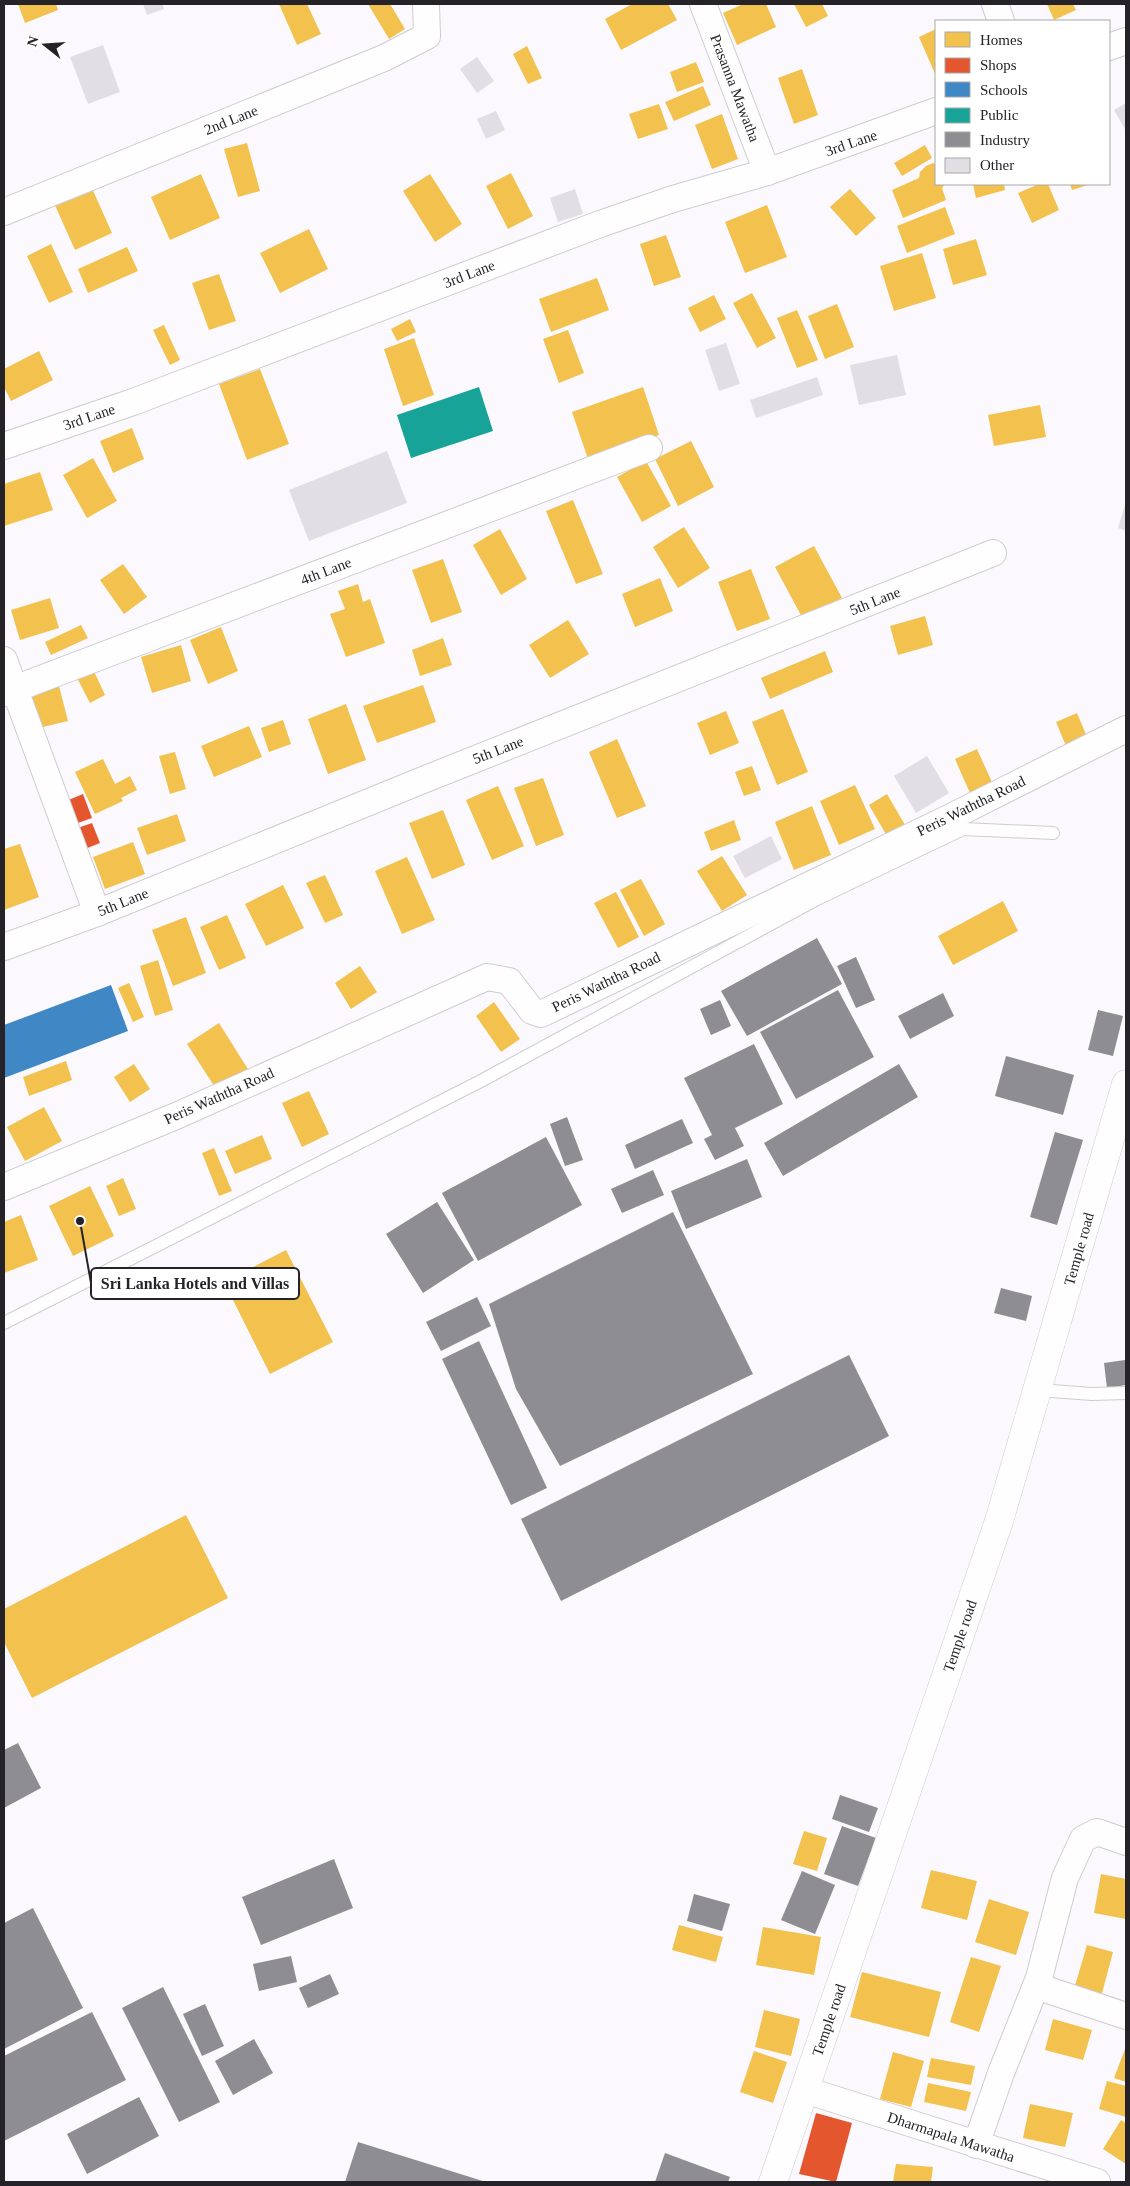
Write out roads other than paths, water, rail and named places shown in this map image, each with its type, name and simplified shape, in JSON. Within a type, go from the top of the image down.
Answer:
[{"type":"street","name":"2nd Lane","points":[[4,212],[384,58],[427,36],[426,4]]},
{"type":"street","name":"Prasanna Mawatha","points":[[703,4],[767,172]]},
{"type":"street","points":[[995,4],[1001,20]]},
{"type":"street","points":[[1110,46],[1126,41]]},
{"type":"street","name":"3rd Lane","points":[[4,446],[133,402],[600,224],[710,188],[767,172],[935,111]]},
{"type":"street","name":"4th Lane","points":[[9,691],[649,448]]},
{"type":"street","name":"5th Lane","points":[[4,947],[97,913],[432,776],[993,553]]},
{"type":"street","points":[[4,660],[9,691],[97,913]]},
{"type":"street","name":"Peris Waththa Road","points":[[4,1188],[176,1116],[487,977],[509,981],[532,1010],[541,1014],[950,817],[1126,729]]},
{"type":"street","name":"Temple road","points":[[773,2182],[996,1531],[1126,1084]]},
{"type":"street","points":[[976,2145],[1001,2073],[1036,1986],[1065,1878],[1083,1839],[1098,1832],[1126,1842]]},
{"type":"street","points":[[1036,1986],[1126,2016]]},
{"type":"street","name":"Dharmapala Mawatha","points":[[805,2090],[1097,2182]]},
{"type":"lane","points":[[4,1323],[479,1082],[817,900],[963,829],[1053,833]]},
{"type":"lane","points":[[1038,1390],[1126,1393]]},
{"type":"place","name":"Sri Lanka Hotels and Villas","points":[[80,1221]]}]
